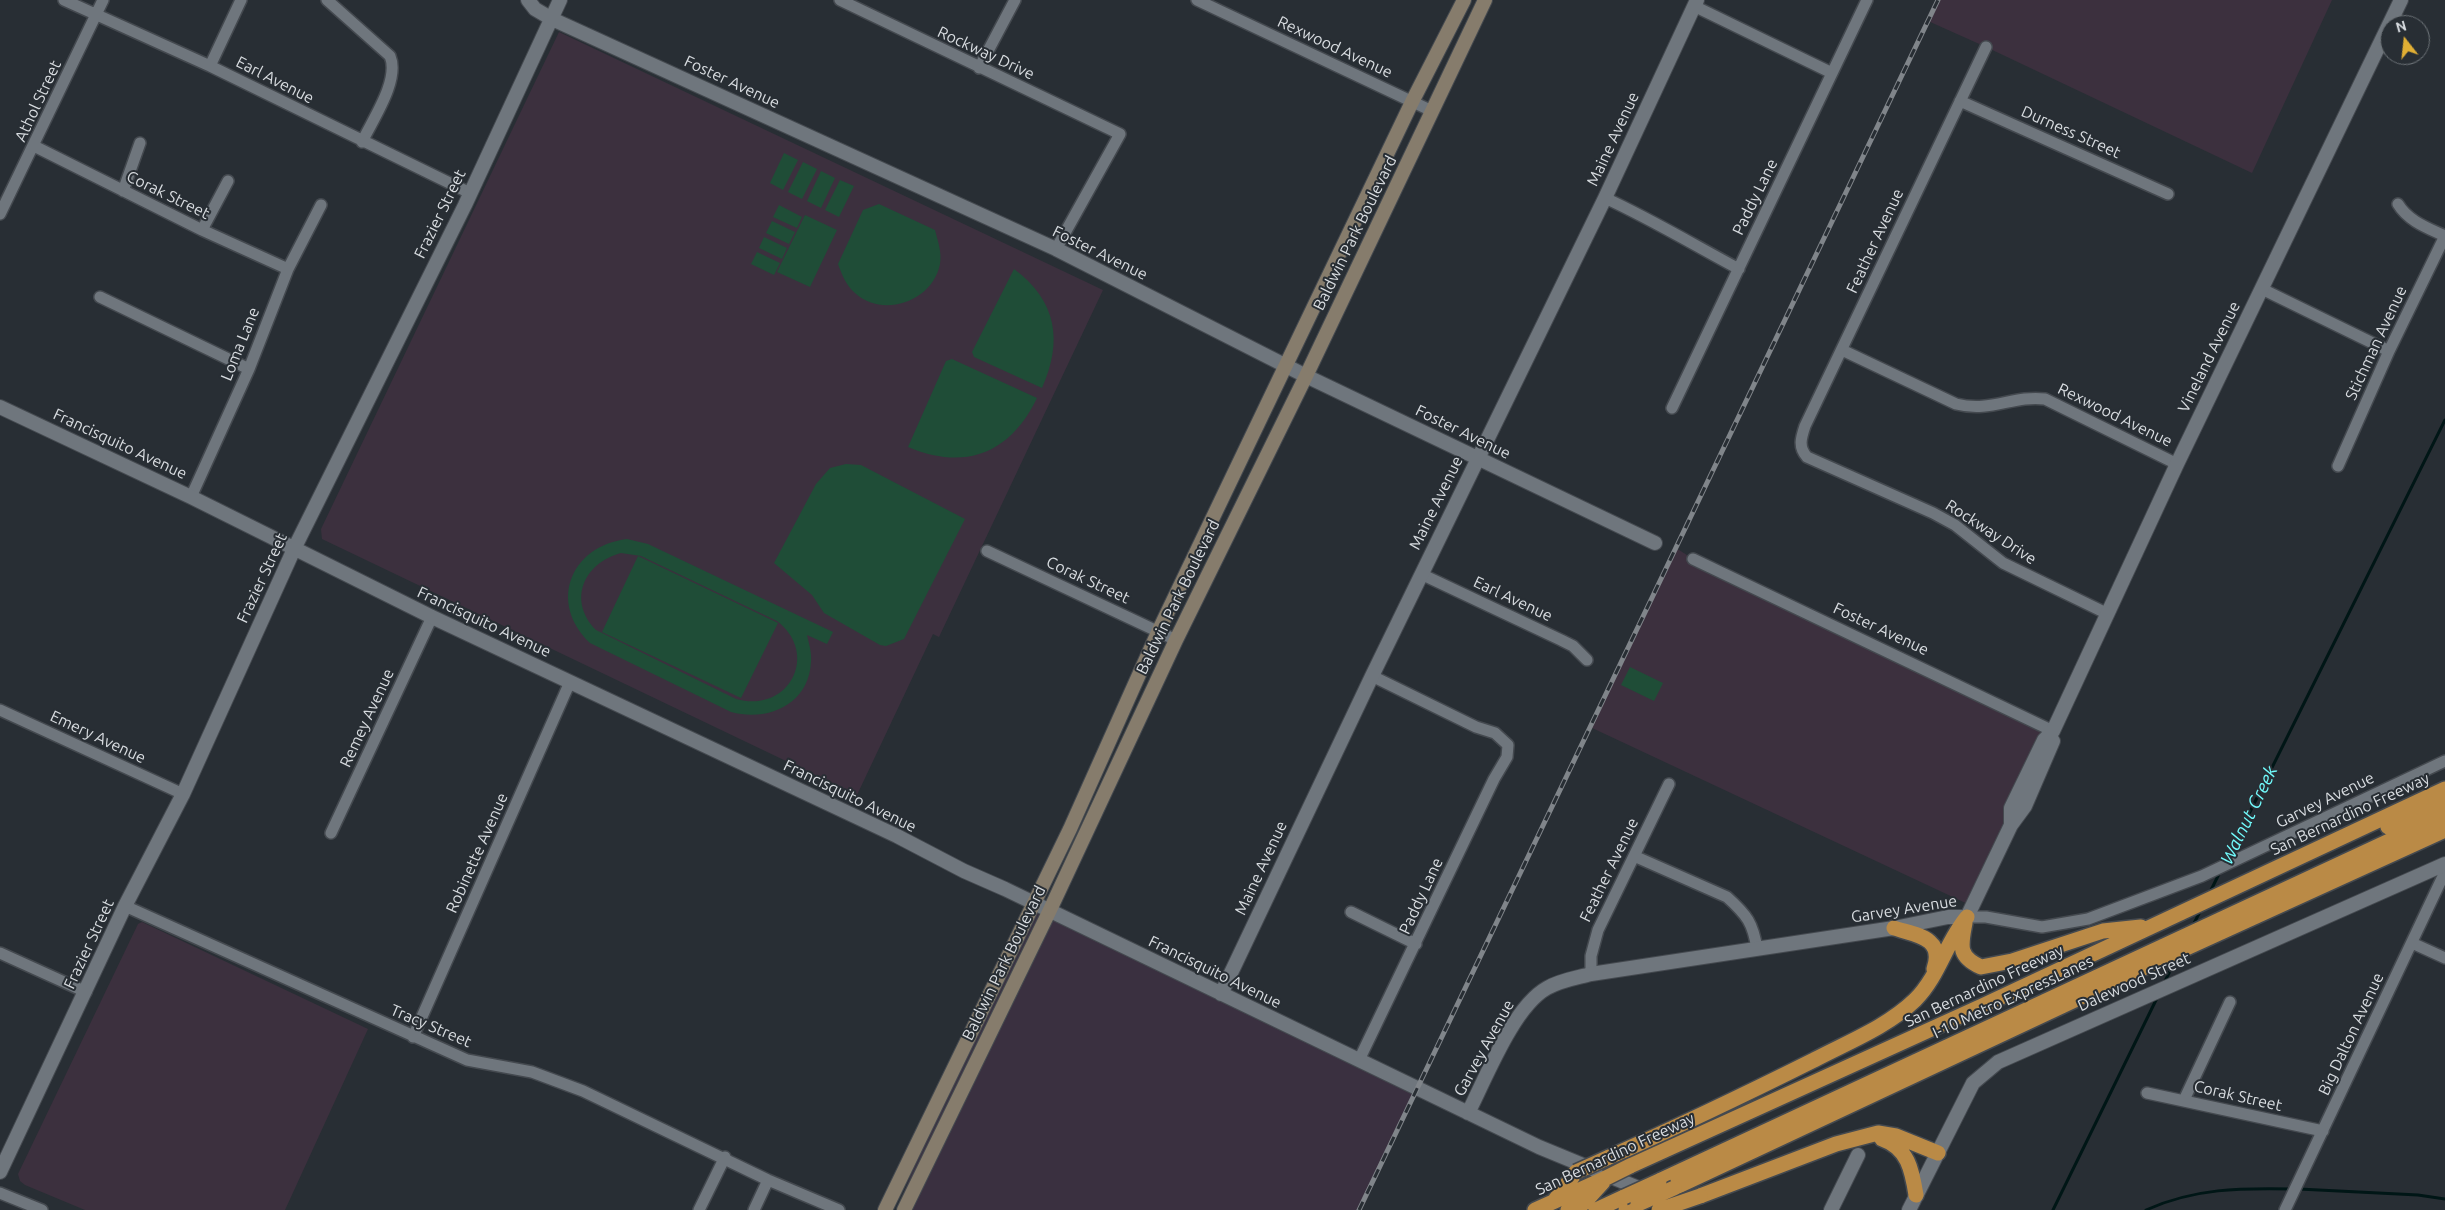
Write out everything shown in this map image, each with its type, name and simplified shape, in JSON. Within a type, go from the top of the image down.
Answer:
[{"type":"highway","name":"San Bernardino Freeway","points":[[1535,1210],[1601,1182],[1630,1166],[2099,952],[2445,789]]},
{"type":"highway","name":"I-10 Metro ExpressLanes","points":[[2099,952],[2124,950],[2445,801]]},
{"type":"highway","name":"I-10 Metro ExpressLanes","points":[[1596,1210],[1629,1204],[1659,1181],[2445,815]]},
{"type":"highway","points":[[1629,1204],[1674,1188],[2160,960],[2206,941],[2445,830]]},
{"type":"highway","points":[[1967,916],[1961,947],[1967,959],[1981,966],[2003,963],[2103,930],[2153,925]]},
{"type":"highway","points":[[1554,1201],[1576,1172],[1723,1106],[1863,1035],[1900,1012],[1922,992],[1956,930],[1967,916]]},
{"type":"highway","points":[[1894,928],[1922,936],[1931,942],[1936,960],[1930,980]]},
{"type":"highway","points":[[1659,1210],[1820,1150],[1868,1135],[1878,1133],[1896,1136],[1938,1153]]},
{"type":"highway","points":[[1868,1135],[1889,1141],[1906,1156],[1911,1166],[1916,1195]]},
{"type":"highway","points":[[1568,1210],[1584,1202],[1601,1182]]},
{"type":"main road","name":"Baldwin Park Boulevard","points":[[885,1210],[1035,904],[1159,630],[1412,102],[1464,0]]},
{"type":"main road","name":"Baldwin Park Boulevard","points":[[904,1210],[1049,912],[1176,640],[1306,376],[1485,0]]},
{"type":"main road","points":[[965,1084],[976,1036],[975,1025]]},
{"type":"street","name":"Earl Avenue","points":[[64,0],[210,66],[362,142],[470,193]]},
{"type":"street","name":"Athol Street","points":[[0,214],[103,0]]},
{"type":"street","points":[[210,66],[241,0]]},
{"type":"street","points":[[328,0],[390,56],[394,64],[393,75],[388,89],[362,142]]},
{"type":"street","name":"Foster Avenue","points":[[528,0],[535,9],[552,19],[1056,249],[1306,376],[1655,543]]},
{"type":"street","name":"Frazier Street","points":[[0,1172],[125,906],[182,794],[294,549],[470,193],[560,0]]},
{"type":"street","name":"Rockway Drive","points":[[840,0],[1120,134],[1056,249]]},
{"type":"street","points":[[980,68],[1015,0]]},
{"type":"street","name":"Rexwood Avenue","points":[[1197,0],[1432,111]]},
{"type":"street","name":"Paddy Lane","points":[[1672,408],[1867,0]]},
{"type":"street","name":"Vineland Avenue","points":[[1967,916],[2011,825],[2028,799],[2055,737],[2053,731],[2177,464],[2401,0]]},
{"type":"street","points":[[1695,3],[1832,74]]},
{"type":"street","name":"Maine Avenue","points":[[1221,994],[1421,574],[1605,198],[1695,3]]},
{"type":"street","name":"Feather Avenue","points":[[1802,452],[1800,444],[1803,432],[1986,46]]},
{"type":"street","name":"Durness Street","points":[[1960,101],[2168,194]]},
{"type":"street","points":[[123,191],[140,143]]},
{"type":"street","name":"Corak Street","points":[[34,146],[202,230],[288,269]]},
{"type":"street","points":[[202,230],[228,181]]},
{"type":"street","points":[[0,186],[11,191]]},
{"type":"street","points":[[1605,198],[1662,225],[1680,238],[1738,269]]},
{"type":"street","points":[[2398,204],[2403,213],[2445,236]]},
{"type":"street","name":"Loma Lane","points":[[191,496],[249,369],[288,269],[321,205]]},
{"type":"street","name":"Stichman Avenue","points":[[2338,466],[2389,351],[2445,236]]},
{"type":"street","points":[[2262,289],[2389,351]]},
{"type":"street","points":[[100,297],[249,369]]},
{"type":"street","name":"Rexwood Avenue","points":[[1842,350],[1956,404],[1969,407],[2000,406],[2034,398],[2058,404],[2177,464]]},
{"type":"street","name":"Francisquito Avenue","points":[[0,407],[191,496],[432,617],[1035,904],[1538,1147],[1637,1186],[1688,1210]]},
{"type":"street","name":"Rockway Drive","points":[[1802,452],[1807,457],[1933,513],[1955,525],[2003,563],[2108,614]]},
{"type":"street","name":"Corak Street","points":[[987,551],[1159,630],[1176,640]]},
{"type":"street","name":"Foster Avenue","points":[[1693,559],[2053,731]]},
{"type":"street","name":"Earl Avenue","points":[[1421,574],[1573,646],[1587,660]]},
{"type":"street","name":"Remey Avenue","points":[[331,833],[432,617]]},
{"type":"street","name":"Paddy Lane","points":[[1359,1060],[1494,779],[1507,757],[1508,744],[1495,732],[1476,727],[1372,676]]},
{"type":"street","name":"Robinette Avenue","points":[[413,1037],[570,682]]},
{"type":"street","name":"Emery Avenue","points":[[0,710],[182,794]]},
{"type":"street","name":"Garvey Avenue","points":[[1468,1113],[1510,1032],[1527,1005],[1546,988],[1558,983],[1591,974],[1894,928],[1948,917],[1967,916],[2000,919],[2027,926],[2042,927],[2088,919],[2202,876],[2445,761]]},
{"type":"street","name":"Feather Avenue","points":[[1591,974],[1591,956],[1598,930],[1669,784]]},
{"type":"street","points":[[1634,856],[1727,897],[1740,908],[1753,925],[1757,949]]},
{"type":"street","name":"Dalewood Street","points":[[1909,1210],[1973,1083],[1998,1062],[2141,997],[2445,864]]},
{"type":"street","name":"Big Dalton Avenue","points":[[2285,1210],[2445,872]]},
{"type":"street","name":"Tracy Street","points":[[125,906],[467,1060],[532,1072],[583,1091],[768,1180],[839,1210]]},
{"type":"street","points":[[1351,912],[1416,944]]},
{"type":"street","points":[[2412,943],[2445,958]]},
{"type":"street","points":[[0,953],[86,992]]},
{"type":"street","points":[[2184,1100],[2230,1002]]},
{"type":"street","name":"Corak Street","points":[[2147,1093],[2323,1132]]},
{"type":"street","points":[[1831,1210],[1858,1155]]},
{"type":"street","points":[[699,1210],[725,1158]]},
{"type":"street","points":[[754,1210],[768,1180]]},
{"type":"street","points":[[0,1193],[42,1210]]},
{"type":"shaded area","points":[[1938,0],[2332,0],[2252,173],[1928,21]]},
{"type":"shaded area","points":[[559,32],[1103,290],[939,637],[933,634],[857,795],[322,539],[321,529]]},
{"type":"shaded area","points":[[1676,548],[1693,559],[2053,731],[1972,906],[1590,727]]},
{"type":"shaded area","points":[[1035,904],[1417,1089],[1359,1210],[897,1210],[947,1083]]},
{"type":"shaded area","points":[[142,922],[368,1029],[285,1210],[85,1210],[25,1185],[20,1181],[18,1174],[138,924]]},
{"type":"green space","points":[[784,153],[798,160],[783,190],[770,183]]},
{"type":"green space","points":[[803,162],[817,169],[802,199],[788,192]]},
{"type":"green space","points":[[821,171],[835,178],[821,208],[807,201]]},
{"type":"green space","points":[[840,180],[854,186],[839,217],[825,210]]},
{"type":"green space","points":[[879,204],[935,230],[940,251],[940,264],[928,288],[905,302],[892,305],[879,305],[866,301],[855,293],[847,283],[838,264],[863,210]]},
{"type":"green space","points":[[779,205],[802,217],[797,228],[773,217]]},
{"type":"green space","points":[[805,215],[837,230],[810,287],[777,272]]},
{"type":"green space","points":[[772,221],[795,232],[789,244],[766,233]]},
{"type":"green space","points":[[764,237],[787,248],[782,259],[759,248]]},
{"type":"green space","points":[[757,252],[780,263],[774,275],[751,264]]},
{"type":"green space","points":[[1014,269],[1039,294],[1047,308],[1052,323],[1054,338],[1053,354],[1042,388],[974,357],[972,352]]},
{"type":"green space","points":[[952,359],[1037,398],[1026,417],[1013,433],[999,444],[984,452],[967,457],[929,454],[908,447],[946,361]]},
{"type":"green space","points":[[846,464],[861,465],[965,519],[904,639],[886,646],[880,645],[824,613],[812,595],[774,563],[816,484],[830,468]]},
{"type":"green space","points":[[627,539],[648,544],[833,632],[827,644],[807,635],[811,662],[803,689],[784,707],[772,712],[745,714],[731,712],[590,643],[577,627],[570,611],[568,594],[571,579],[579,564],[591,553],[607,544]],"holes":[[[621,553],[641,556],[777,621],[790,634],[796,649],[797,664],[792,678],[784,690],[771,698],[755,701],[736,699],[596,630],[582,607],[581,595],[589,574],[597,565]]]},
{"type":"green space","points":[[638,556],[778,623],[741,698],[602,632]]},
{"type":"green space","points":[[1630,667],[1663,683],[1654,701],[1621,685]]},
{"type":"waterway","name":"Walnut Creek","points":[[2226,860],[2445,420]]},
{"type":"waterway","name":"Walnut Creek","points":[[2209,894],[2220,872]]},
{"type":"waterway","name":"Walnut Creek","points":[[2192,927],[2202,908]]},
{"type":"waterway","name":"Walnut Creek","points":[[2164,983],[2177,957]]},
{"type":"waterway","name":"Walnut Creek","points":[[2053,1210],[2158,996]]},
{"type":"waterway","name":"Walnut Creek","points":[[2146,1210],[2182,1197],[2200,1193],[2236,1189],[2292,1189]]},
{"type":"waterway","name":"Walnut Creek","points":[[2299,1189],[2418,1195],[2445,1199]]},
{"type":"railway","points":[[1359,1210],[1938,0]]}]
